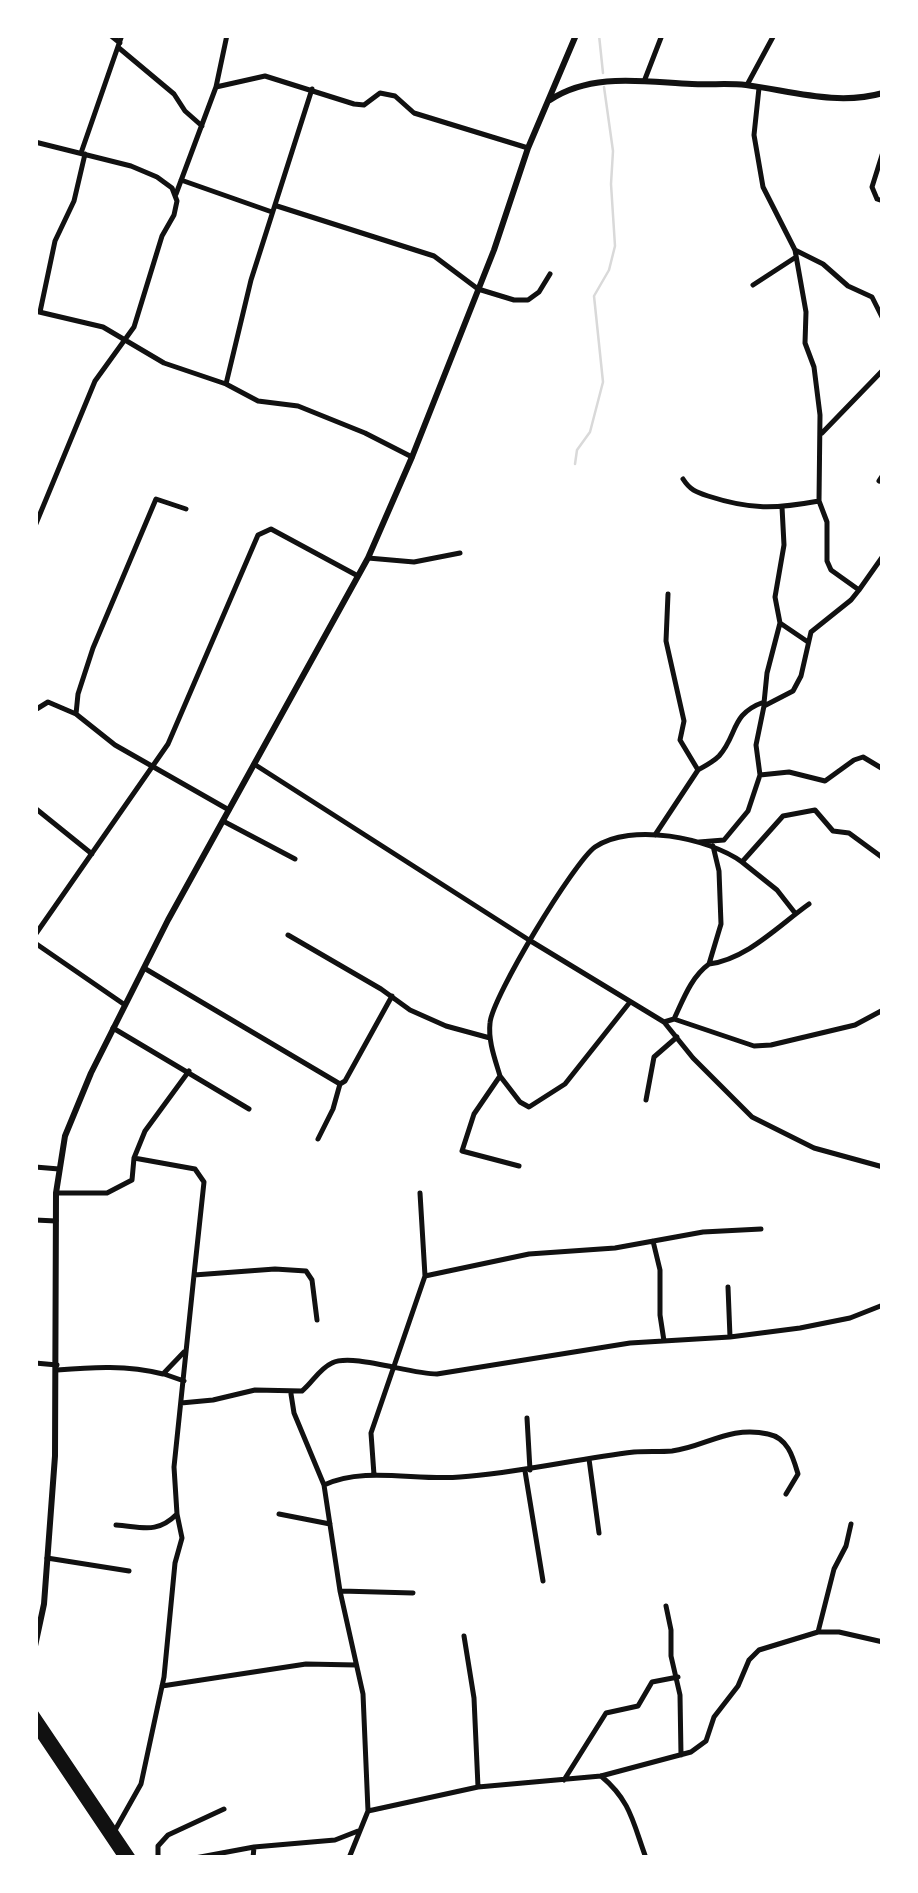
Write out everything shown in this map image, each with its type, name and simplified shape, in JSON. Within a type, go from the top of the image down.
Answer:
[{"type":"highway","points":[[35,1714],[132,1858]]},
{"type":"highway","points":[[35,1727],[123,1858]]},
{"type":"street","points":[[110,35],[174,94],[202,126]]},
{"type":"street","points":[[122,35],[83,154],[74,201],[55,242],[38,312],[103,327],[164,363],[226,384],[258,401],[298,406],[412,457]]},
{"type":"street","points":[[35,526],[81,410],[106,362],[134,327],[162,236],[174,215],[181,180],[216,87],[227,35]]},
{"type":"street","points":[[35,1646],[44,1604],[57,1367],[56,1192],[74,1108],[144,968],[368,558],[412,457],[528,148],[576,35]]},
{"type":"street","points":[[645,80],[662,35]]},
{"type":"street","points":[[747,85],[774,35]]},
{"type":"street","points":[[216,87],[265,76],[364,105],[380,93],[392,95],[414,113],[528,148]]},
{"type":"street","points":[[550,100],[582,85],[645,80],[747,85],[807,97],[868,97],[883,92]]},
{"type":"street","points":[[758,87],[754,134],[763,187],[796,254],[806,312],[805,344],[814,366],[820,436],[818,502],[827,522],[828,566],[859,590]]},
{"type":"street","points":[[226,384],[252,280],[312,90]]},
{"type":"street","points":[[35,142],[131,166],[157,176],[176,196]]},
{"type":"street","points":[[883,152],[872,187],[883,201]]},
{"type":"street","points":[[181,180],[434,256],[478,289],[514,300],[528,300],[539,292],[550,274]]},
{"type":"street","points":[[753,285],[796,254]]},
{"type":"street","points":[[796,254],[823,264],[848,286],[872,297],[883,320]]},
{"type":"street","points":[[820,436],[883,370]]},
{"type":"street","points":[[683,478],[691,490],[763,509],[818,502]]},
{"type":"street","points":[[76,714],[78,694],[93,648],[156,498],[186,509]]},
{"type":"street","points":[[700,842],[724,840],[732,832],[748,811],[760,775],[756,730],[780,622],[774,597],[784,545],[782,507]]},
{"type":"street","points":[[35,935],[180,722],[258,534],[271,529],[358,576]]},
{"type":"street","points":[[368,558],[414,562],[460,553]]},
{"type":"street","points":[[655,835],[698,770],[716,760],[740,716],[752,706],[793,691],[802,676],[808,642],[820,622],[842,608],[883,556]]},
{"type":"street","points":[[668,594],[666,641],[684,720],[680,740],[698,770]]},
{"type":"street","points":[[780,622],[808,642]]},
{"type":"street","points":[[35,710],[48,702],[76,714],[115,745],[230,810]]},
{"type":"street","points":[[760,775],[789,772],[825,781],[863,757],[883,769]]},
{"type":"street","points":[[254,764],[664,1022],[752,1117],[814,1148],[883,1167]]},
{"type":"street","points":[[35,808],[92,854]]},
{"type":"street","points":[[742,862],[783,816],[808,810],[815,810],[833,831],[849,833],[883,858]]},
{"type":"street","points":[[224,822],[294,859]]},
{"type":"street","points":[[630,1002],[566,1084],[529,1108],[500,1076],[490,1038],[493,1008],[529,940],[596,846],[630,835],[655,835],[713,846],[742,862],[777,890],[796,914]]},
{"type":"street","points":[[708,964],[720,924],[719,871],[713,846]]},
{"type":"street","points":[[674,1020],[704,966],[726,961],[808,904]]},
{"type":"street","points":[[288,936],[392,996],[404,1007],[446,1026],[490,1038]]},
{"type":"street","points":[[35,943],[125,1005]]},
{"type":"street","points":[[144,968],[340,1084]]},
{"type":"street","points":[[318,1139],[333,1110],[340,1084],[392,996]]},
{"type":"street","points":[[664,1022],[674,1020],[754,1046],[855,1025],[883,1010]]},
{"type":"street","points":[[114,1028],[249,1109]]},
{"type":"street","points":[[646,1100],[654,1057],[677,1037]]},
{"type":"street","points":[[56,1192],[107,1192],[132,1180],[134,1158],[152,1117],[189,1071]]},
{"type":"street","points":[[500,1076],[474,1114],[462,1152],[519,1166]]},
{"type":"street","points":[[114,1832],[140,1784],[162,1686],[176,1556],[182,1538],[176,1514],[174,1467],[204,1182],[195,1170],[134,1158]]},
{"type":"street","points":[[35,1167],[58,1169]]},
{"type":"street","points":[[374,1474],[371,1433],[426,1276],[420,1194]]},
{"type":"street","points":[[35,1220],[56,1221]]},
{"type":"street","points":[[426,1276],[529,1254],[615,1248],[653,1240],[761,1229]]},
{"type":"street","points":[[653,1240],[660,1270],[664,1341]]},
{"type":"street","points":[[194,1275],[275,1269],[306,1272],[312,1280],[317,1320]]},
{"type":"street","points":[[728,1288],[730,1337]]},
{"type":"street","points":[[182,1403],[255,1390],[302,1391],[333,1362],[355,1360],[414,1374],[437,1374],[545,1354],[730,1337],[850,1318],[883,1305]]},
{"type":"street","points":[[163,1374],[186,1350]]},
{"type":"street","points":[[35,1363],[140,1368],[184,1381]]},
{"type":"street","points":[[292,1393],[294,1413],[324,1486],[366,1723],[368,1810],[350,1858]]},
{"type":"street","points":[[527,1418],[528,1471],[543,1581]]},
{"type":"street","points":[[324,1486],[374,1474],[419,1480],[528,1471],[639,1451],[674,1451],[737,1433],[767,1434],[786,1444],[796,1468],[796,1480],[786,1494]]},
{"type":"street","points":[[590,1459],[599,1533]]},
{"type":"street","points":[[116,1525],[164,1526],[176,1514]]},
{"type":"street","points":[[279,1514],[330,1524]]},
{"type":"street","points":[[818,1632],[851,1524]]},
{"type":"street","points":[[47,1558],[129,1571]]},
{"type":"street","points":[[340,1591],[413,1593]]},
{"type":"street","points":[[666,1606],[682,1716],[680,1756]]},
{"type":"street","points":[[368,1810],[478,1787],[602,1776],[680,1756],[702,1746],[749,1660],[760,1650],[818,1632],[839,1632],[883,1642]]},
{"type":"street","points":[[464,1636],[474,1698],[478,1787]]},
{"type":"street","points":[[162,1686],[306,1664],[356,1664]]},
{"type":"street","points":[[564,1780],[606,1713],[638,1706],[652,1682],[678,1677]]},
{"type":"street","points":[[602,1776],[630,1808],[646,1858]]},
{"type":"street","points":[[158,1858],[158,1846],[168,1835],[224,1810]]},
{"type":"street","points":[[195,1858],[254,1847],[335,1840],[358,1831]]},
{"type":"street","points":[[253,1858],[254,1847]]},
{"type":"waterway","points":[[599,35],[603,73]]},
{"type":"waterway","points":[[575,464],[577,450],[590,432],[603,382],[594,296],[609,270],[615,246],[613,151],[604,87]]}]
